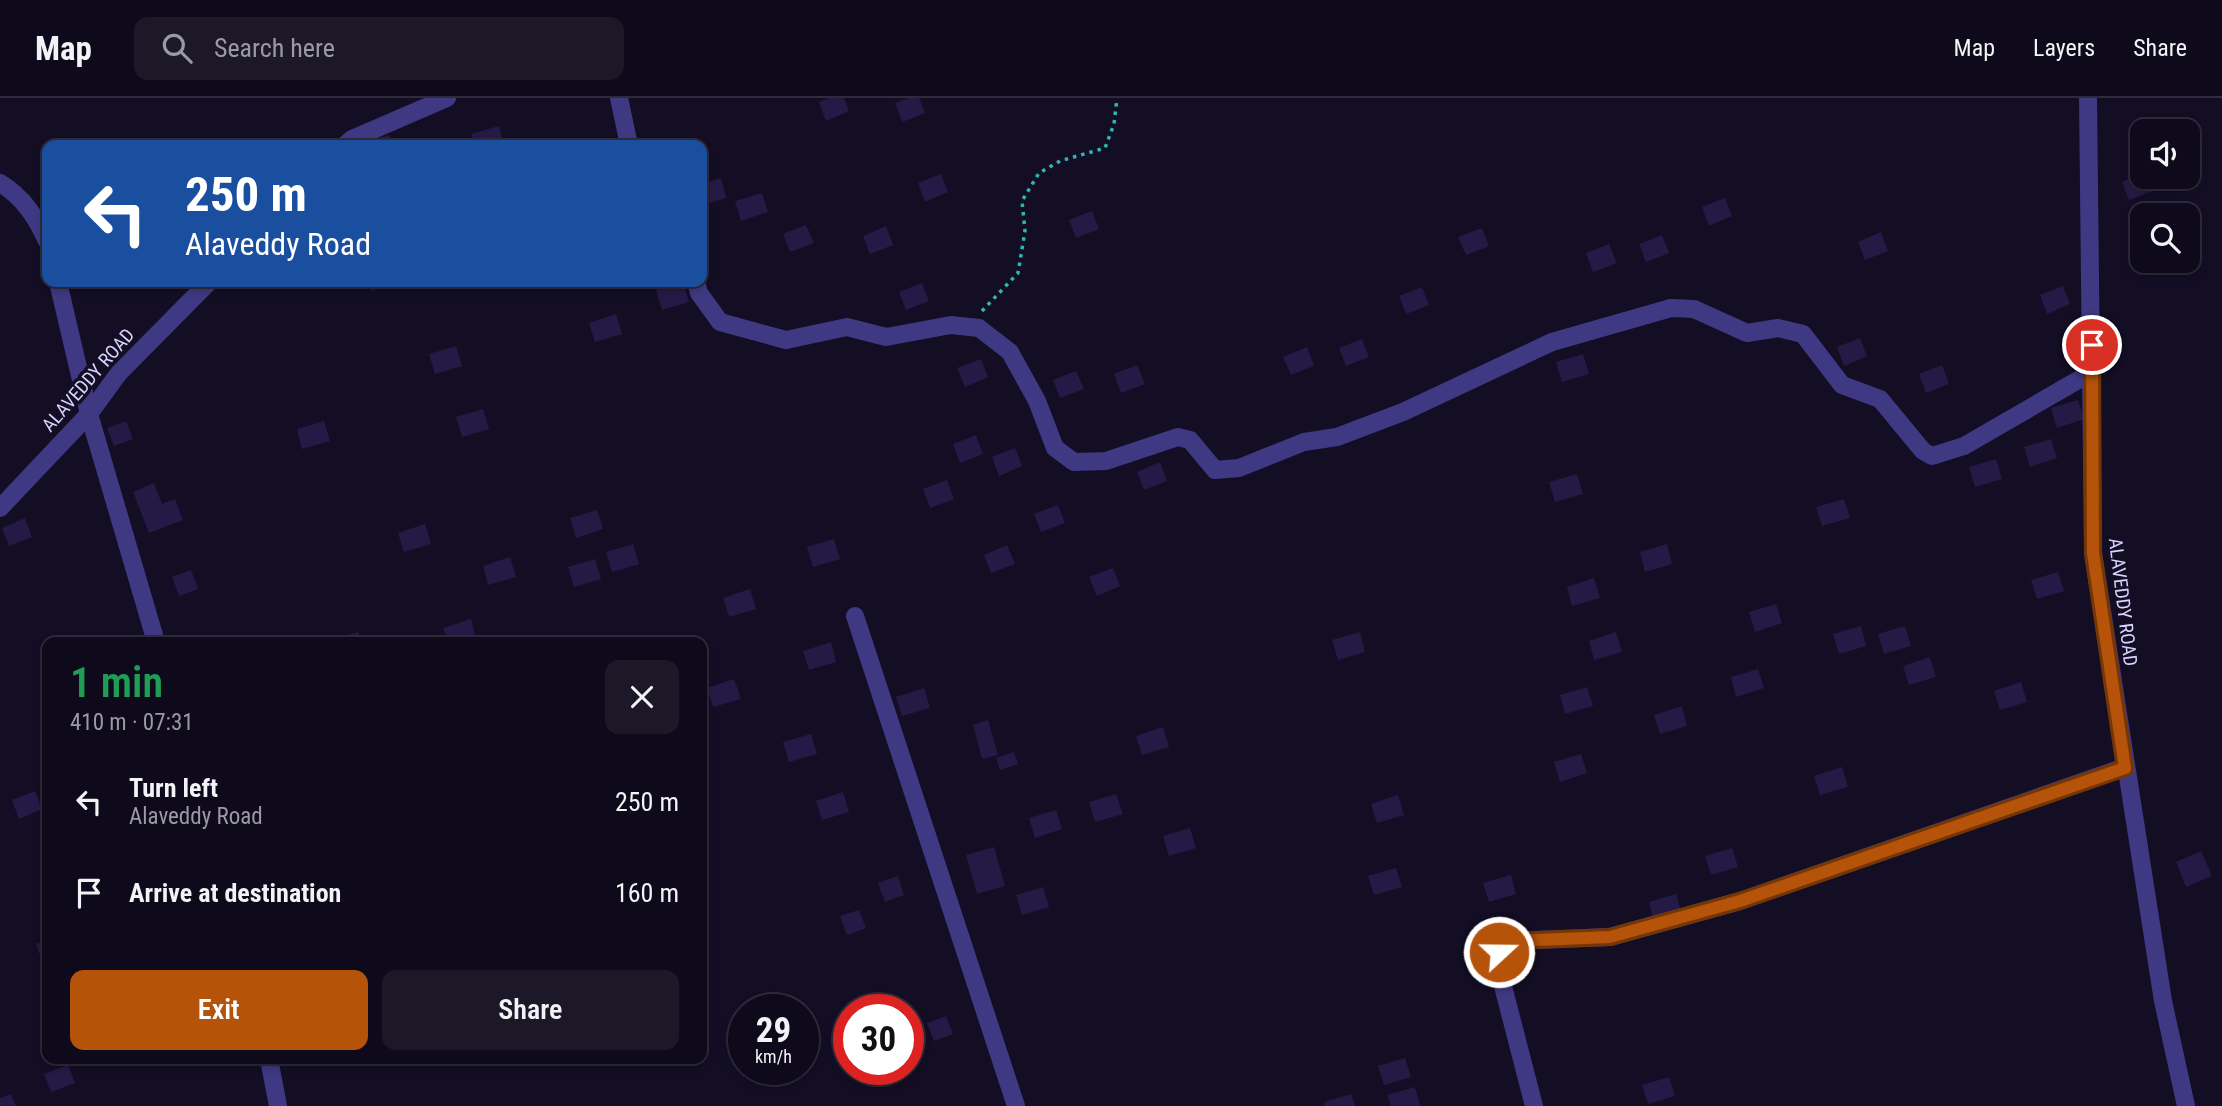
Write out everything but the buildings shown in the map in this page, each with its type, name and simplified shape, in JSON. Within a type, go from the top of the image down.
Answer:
[{"type":"street","points":[[351,140],[447,98]]},
{"type":"street","points":[[619,98],[628,140]]},
{"type":"street","name":"ALAVEDDY ROAD","points":[[2088,98],[2093,553],[2164,1001],[2186,1106]]},
{"type":"street","points":[[0,183],[12,191],[36,216],[42,230]]},
{"type":"street","points":[[59,287],[89,414],[155,637]]},
{"type":"street","name":"ALAVEDDY ROAD","points":[[0,508],[89,414],[119,373],[204,287]]},
{"type":"street","points":[[697,287],[720,323],[786,340],[847,327],[886,337],[951,325],[979,328],[1010,352],[1037,401],[1055,448],[1074,462],[1106,461],[1178,436],[1190,440],[1214,470],[1239,468],[1304,442],[1337,437],[1403,412],[1552,342],[1671,308],[1695,309],[1746,333],[1777,328],[1803,334],[1842,385],[1880,399],[1923,451],[1932,456],[1964,446],[2092,372]]},
{"type":"street","points":[[855,615],[1016,1106]]},
{"type":"street","points":[[1534,1106],[1497,967],[1499,952],[1514,941],[1610,937],[1740,901],[2125,768]]},
{"type":"street","points":[[270,1064],[278,1106]]},
{"type":"path","points":[[965,326],[999,295],[1018,273],[1025,231],[1022,201],[1040,173],[1060,161],[1105,148],[1114,124],[1117,98]]},
{"type":"route","points":[[1499,952],[1514,941],[1610,937],[1740,901],[2125,768],[2093,553],[2092,345]]}]
